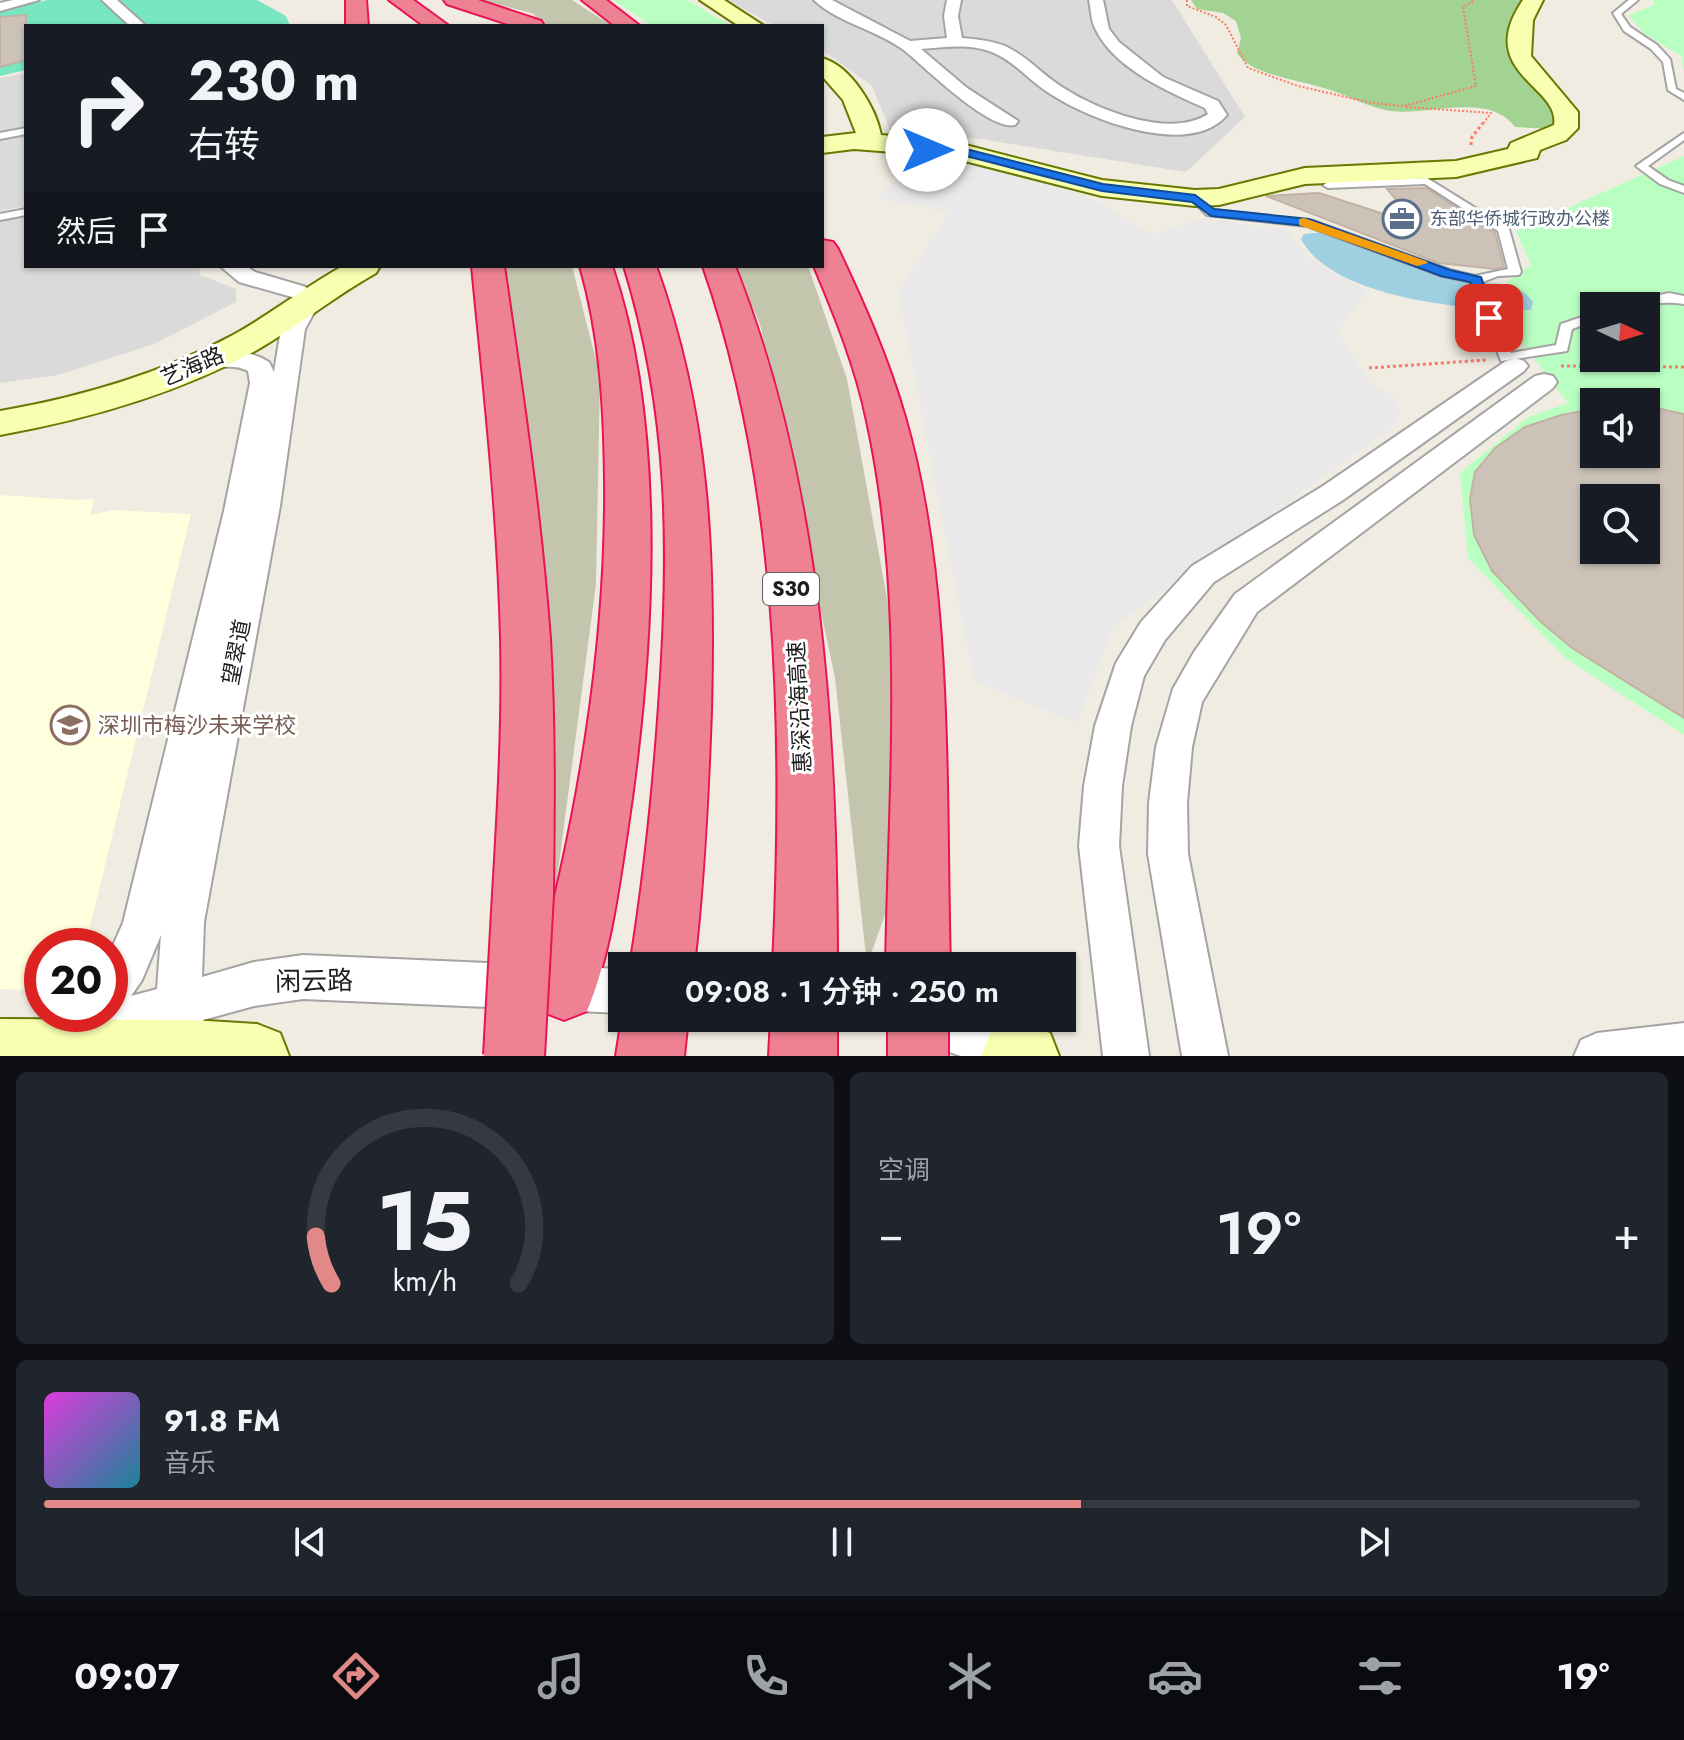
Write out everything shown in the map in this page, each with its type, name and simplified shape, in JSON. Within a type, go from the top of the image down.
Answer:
[{"type":"highway","points":[[356,0],[357,24]]},
{"type":"highway","points":[[371,0],[407,24]]},
{"type":"highway","points":[[399,0],[435,24]]},
{"type":"highway","points":[[454,0],[528,24]]},
{"type":"highway","points":[[592,0],[626,24]]},
{"type":"highway","points":[[824,253],[851,310],[870,363],[892,444],[907,522],[915,623],[918,952]]},
{"type":"highway","points":[[488,268],[525,638],[526,792],[514,1056]]},
{"type":"highway","points":[[564,988],[582,919],[597,828],[618,680],[626,589],[627,475],[621,386],[612,325],[597,268]]},
{"type":"highway","points":[[641,268],[654,302],[674,382],[686,480],[689,611],[683,761],[666,942]]},
{"type":"highway","name":"惠深沿海高速","points":[[720,268],[754,371],[775,468],[793,601],[803,749],[806,944]]},
{"type":"highway","points":[[650,1056],[653,1032]]},
{"type":"highway","points":[[803,1056],[804,1032]]},
{"type":"highway","points":[[917,1032],[918,1056]]},
{"type":"street","points":[[0,7],[32,0]]},
{"type":"street","points":[[109,0],[137,24]]},
{"type":"street","points":[[714,0],[751,24]]},
{"type":"street","points":[[821,0],[908,46],[961,92],[1009,121]]},
{"type":"street","points":[[954,0],[951,16],[956,44]]},
{"type":"street","points":[[908,46],[979,44],[1005,52],[1057,92],[1102,114],[1171,129],[1188,130],[1210,123],[1218,115],[1212,105],[1157,80],[1114,45],[1102,29],[1096,0]]},
{"type":"street","points":[[824,145],[869,143],[970,153],[1102,188],[1195,198],[1219,197],[1305,176],[1456,169],[1528,152],[1520,148],[1560,133],[1567,127],[1569,119],[1561,104],[1531,75],[1520,57],[1522,18],[1533,0]]},
{"type":"street","points":[[827,76],[860,109],[869,143]]},
{"type":"street","points":[[824,153],[854,149],[869,143]]},
{"type":"street","points":[[234,268],[247,277],[303,297]]},
{"type":"street","name":"艺海路","points":[[0,423],[110,397],[206,361],[248,341],[337,268]]},
{"type":"street","name":"艺海路","points":[[0,404],[73,393],[150,370],[220,340],[361,268]]},
{"type":"street","name":"望翠道","points":[[185,1028],[183,922],[265,506],[293,329],[303,297]]},
{"type":"street","name":"望翠道","points":[[128,963],[144,925],[239,511],[263,383],[260,367],[252,361],[233,357],[206,361]]},
{"type":"street","points":[[1126,1056],[1099,846],[1103,786],[1113,726],[1128,673],[1153,631],[1203,574],[1333,493],[1521,368]]},
{"type":"street","points":[[1205,1056],[1168,854],[1168,803],[1185,700],[1206,662],[1246,603],[1521,368]]},
{"type":"street","name":"闲云路","points":[[8,1052],[185,1028],[254,984],[303,977],[608,990]]},
{"type":"street","name":"闲云路","points":[[185,1028],[257,1056]]},
{"type":"street","points":[[8,1052],[61,1032]]},
{"type":"street","points":[[958,1032],[1030,1056]]},
{"type":"street","points":[[1597,1056],[1684,1046]]},
{"type":"street","points":[[1013,1056],[1030,1056]]},
{"type":"lane","points":[[1634,0],[1617,13],[1627,29],[1671,62],[1672,90],[1684,97]]},
{"type":"lane","points":[[0,136],[24,131]]},
{"type":"lane","points":[[1684,136],[1641,166],[1664,182],[1684,190]]},
{"type":"lane","points":[[921,146],[932,152],[985,166]]},
{"type":"lane","points":[[1195,198],[1211,213],[1309,223],[1446,273],[1476,280],[1497,273],[1515,272],[1503,229],[1427,181],[1328,185]]},
{"type":"lane","points":[[0,217],[24,212]]},
{"type":"lane","points":[[1476,280],[1489,318],[1521,368],[1562,348],[1566,327],[1580,322]]},
{"type":"lane","points":[[1660,299],[1684,300]]},
{"type":"path","points":[[1187,0],[1187,6],[1218,18],[1229,29],[1231,41],[1249,69],[1343,99],[1401,107],[1491,113],[1472,137]]},
{"type":"path","points":[[1401,107],[1476,86],[1463,7],[1475,0]]},
{"type":"path","points":[[1369,368],[1684,367]]},
{"type":"shaded area","points":[[481,0],[572,0],[609,24],[545,24],[532,13]]},
{"type":"shaded area","points":[[727,0],[1172,0],[1245,117],[1186,172],[981,139],[891,132],[872,86],[824,51],[824,24],[771,24]]},
{"type":"shaded area","points":[[24,73],[24,127],[0,132],[0,78]]},
{"type":"shaded area","points":[[24,136],[24,206],[0,211],[0,141]]},
{"type":"shaded area","points":[[970,158],[1097,201],[1152,235],[1205,218],[1287,231],[1308,258],[1368,292],[1337,331],[1369,382],[1397,400],[1400,411],[1397,424],[1114,626],[1076,723],[974,681],[898,291],[950,212],[879,198],[905,169],[952,178]]},
{"type":"shaded area","points":[[24,215],[24,268],[199,268],[200,275],[236,289],[236,302],[154,344],[58,375],[0,383],[0,220]]},
{"type":"shaded area","points":[[506,268],[573,268],[600,376],[596,584],[554,901],[527,465]]},
{"type":"shaded area","points":[[738,268],[809,268],[847,379],[898,658],[887,909],[872,952],[866,952],[835,678],[761,328]]},
{"type":"shaded area","name":"深圳市梅沙未来学校","points":[[0,495],[94,499],[90,515],[115,510],[191,514],[90,928],[24,928],[24,990],[0,989]]},
{"type":"green space","points":[[48,0],[257,0],[286,16],[289,24],[24,24],[24,70],[0,76],[0,10]]},
{"type":"green space","points":[[613,0],[687,0],[728,24],[649,24]]},
{"type":"green space","points":[[1191,0],[1526,0],[1512,52],[1553,106],[1558,119],[1553,129],[1515,127],[1504,116],[1474,107],[1391,111],[1274,75],[1252,66],[1237,53],[1241,38],[1236,21],[1223,13],[1197,9]]},
{"type":"green space","points":[[1654,0],[1684,0],[1684,73],[1681,56],[1645,34],[1628,15],[1654,5]]},
{"type":"green space","points":[[1684,156],[1684,735],[1565,658],[1468,558],[1460,473],[1528,417],[1568,403],[1509,326],[1507,281],[1531,265],[1516,231]]},
{"type":"water","points":[[1325,232],[1453,280],[1516,288],[1533,302],[1531,310],[1440,304],[1372,288],[1342,276],[1317,259],[1301,239],[1304,234]]},
{"type":"building","points":[[26,15],[24,61],[0,67],[0,17]]},
{"type":"building","name":"东部华侨城行政办公楼","points":[[1426,188],[1495,233],[1504,267],[1495,269],[1439,263],[1266,196],[1319,193],[1418,225],[1387,189]]},
{"type":"building","points":[[1660,409],[1684,414],[1684,718],[1572,648],[1541,622],[1492,571],[1474,535],[1470,499],[1475,472],[1495,448],[1525,427],[1580,412],[1580,468],[1660,468]]},
{"type":"slow traffic","points":[[1304,222],[1421,263]]},
{"type":"place","name":"东部华侨城行政办公楼","points":[[1402,219]]},
{"type":"place","name":"深圳市梅沙未来学校","points":[[70,725]]},
{"type":"route","points":[[927,150],[921,146],[970,153],[1102,188],[1195,198],[1211,213],[1309,223],[1446,273],[1476,280],[1489,318]]}]
